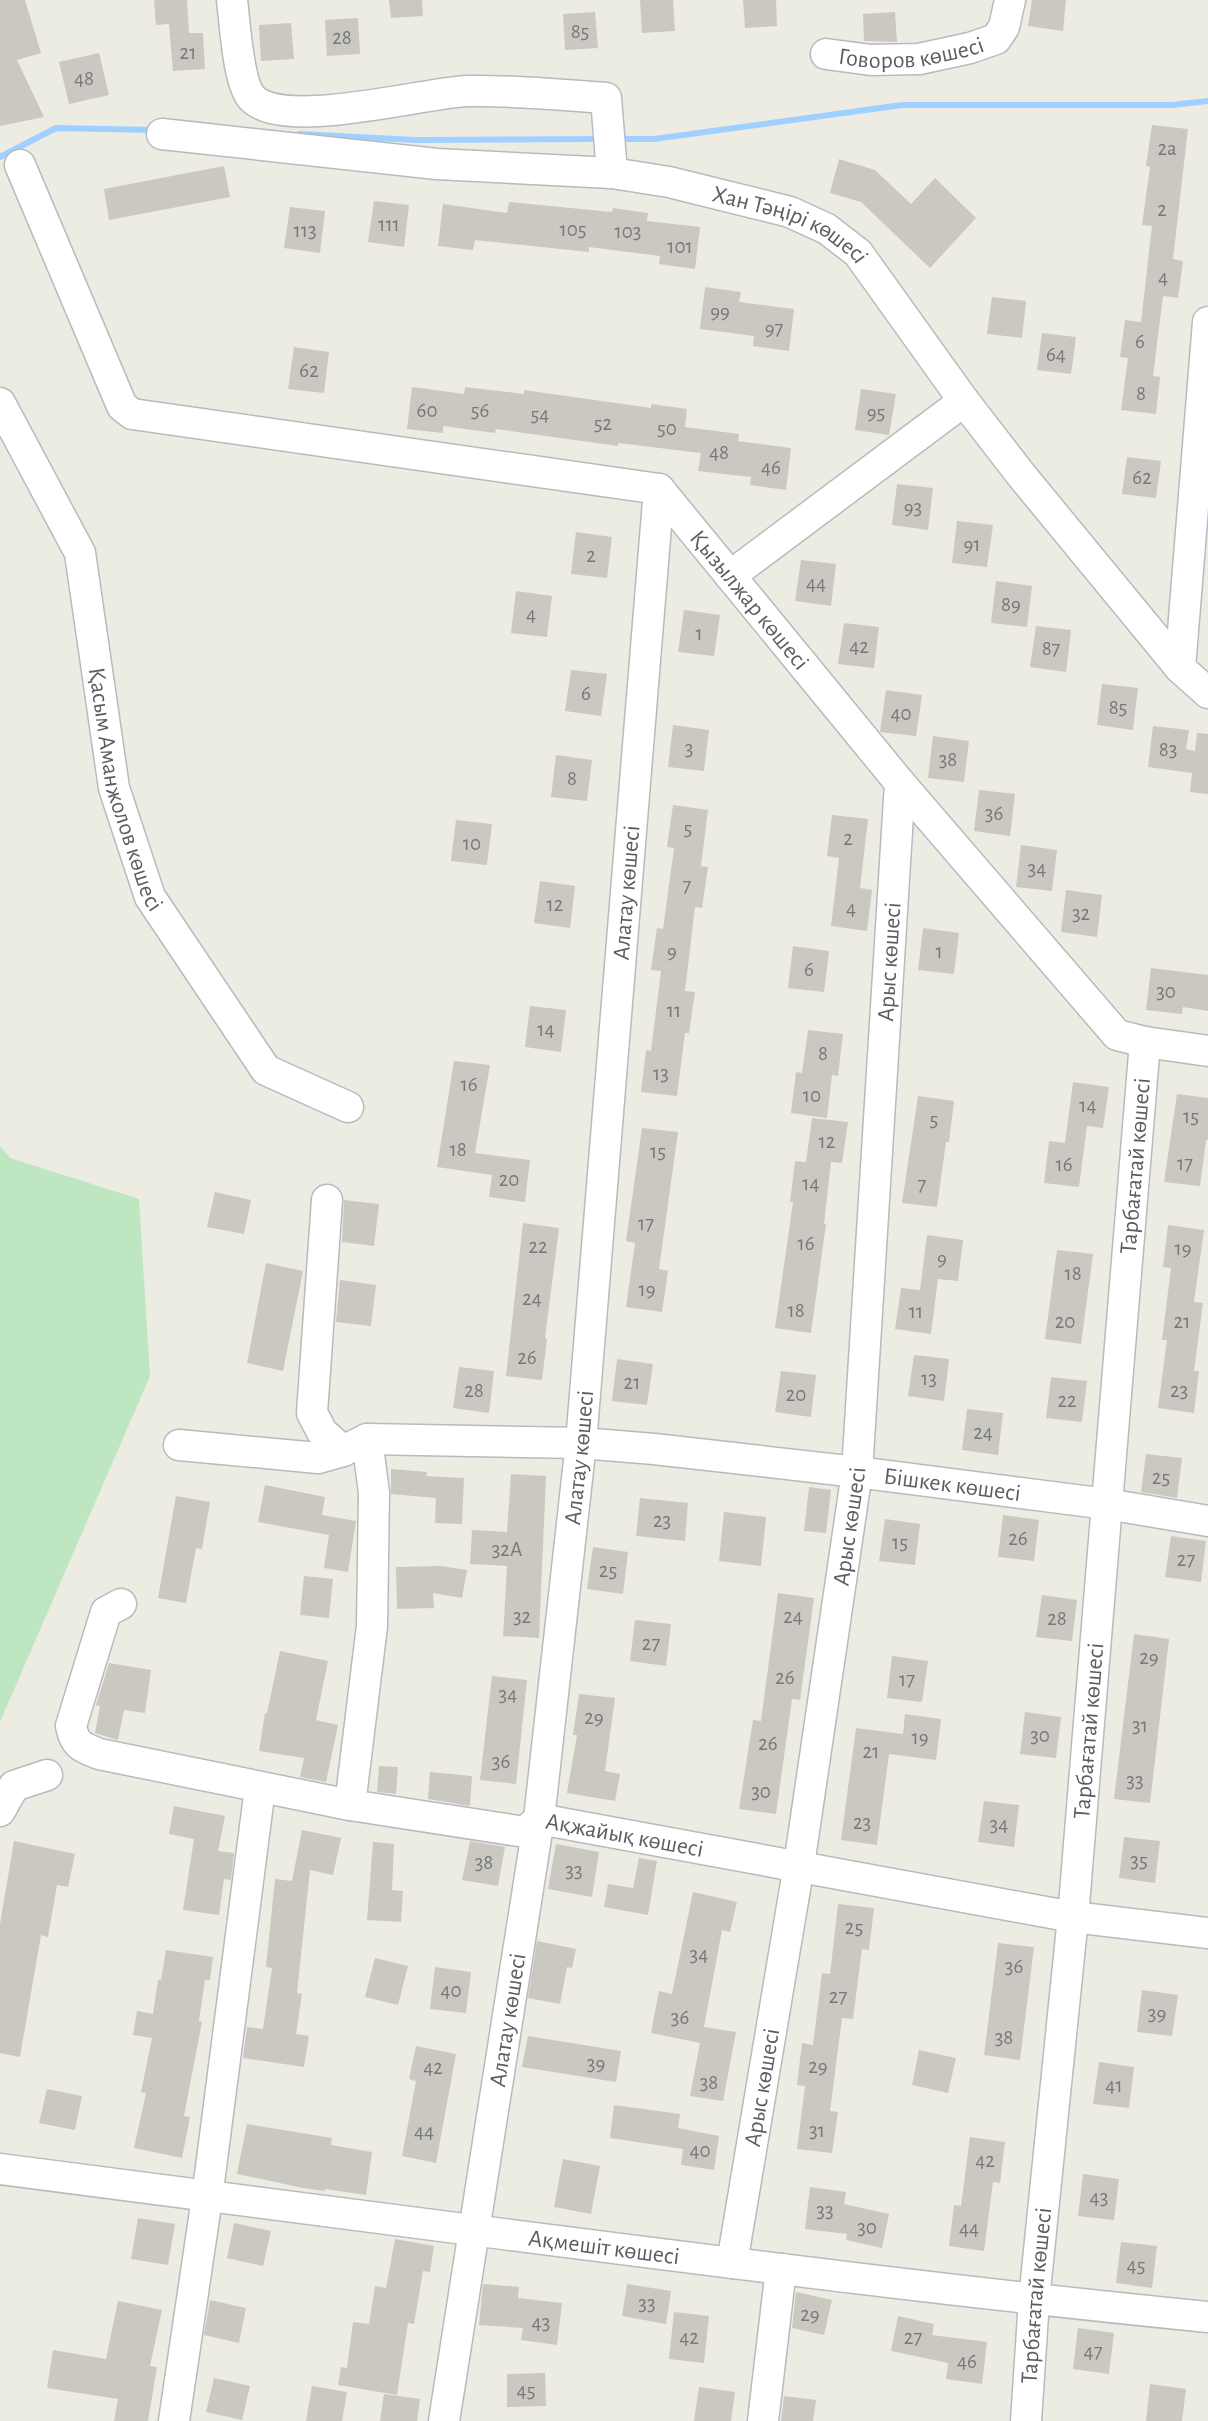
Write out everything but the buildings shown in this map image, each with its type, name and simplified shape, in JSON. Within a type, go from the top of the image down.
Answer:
[{"type":"street","points":[[232,0],[244,88],[254,101],[270,108],[311,113],[464,91],[606,98],[610,147]]},
{"type":"street","name":"Говоров көшесі","points":[[826,54],[870,60],[919,59],[970,48],[996,39],[1004,27],[1010,0]]},
{"type":"street","name":"Хан Тәңірі көшесі","points":[[162,134],[437,164],[610,147],[669,182],[790,212],[827,229],[858,253],[964,401],[1022,476],[1180,668],[1208,693]]},
{"type":"street","points":[[18,166],[122,406],[132,414],[659,489]]},
{"type":"street","points":[[1180,668],[1208,323]]},
{"type":"street","points":[[730,576],[964,401]]},
{"type":"street","name":"Қасым Аманжолов көшесі","points":[[0,403],[80,553],[114,788],[150,897],[266,1070],[348,1107]]},
{"type":"street","name":"Қызылжар көшесі","points":[[659,489],[900,783],[1116,1035],[1208,1051]]},
{"type":"street","name":"Алатау көшесі","points":[[444,2421],[539,1818],[581,1443],[659,489]]},
{"type":"street","name":"Арыс көшесі","points":[[732,2263],[799,1865],[857,1472],[900,783]]},
{"type":"street","name":"Тарбағатай көшесі","points":[[1026,2421],[1034,2300],[1073,1917],[1145,1042]]},
{"type":"street","points":[[327,1200],[312,1413],[322,1432],[355,1445],[374,1493],[372,1626],[350,1805]]},
{"type":"street","name":"Бішкек көшесі","points":[[179,1445],[318,1458],[355,1445],[581,1443],[857,1472],[1107,1504],[1208,1521]]},
{"type":"street","name":"Ақжайық көшесі","points":[[121,1604],[106,1612],[71,1726],[74,1739],[82,1747],[99,1755],[350,1805],[525,1832],[539,1818],[1073,1917],[1208,1933]]},
{"type":"street","points":[[0,1811],[13,1786],[47,1775]]},
{"type":"street","points":[[174,2421],[207,2198],[260,1788]]},
{"type":"street","name":"Ақмешіт көшесі","points":[[0,2169],[207,2198],[732,2263],[1034,2300],[1208,2317]]},
{"type":"street","points":[[763,2421],[781,2269]]},
{"type":"green space","points":[[0,1146],[10,1158],[139,1199],[150,1376],[0,1722]]},
{"type":"waterway","points":[[618,139],[654,139],[902,105],[1172,105],[1208,101]]},
{"type":"waterway","points":[[0,157],[56,128],[156,130]]},
{"type":"waterway","points":[[299,134],[416,140],[600,139]]}]
